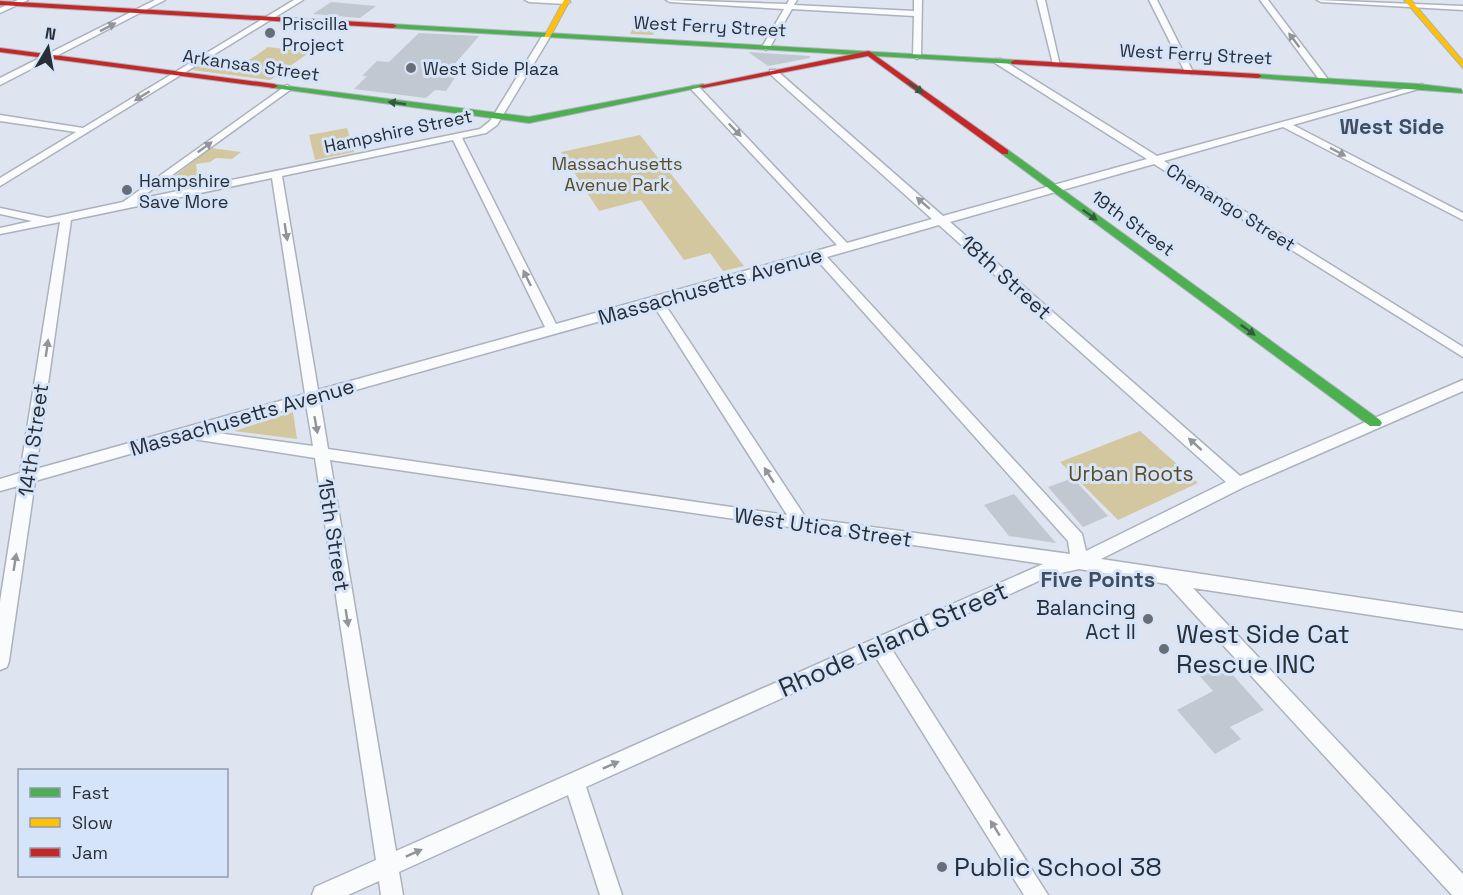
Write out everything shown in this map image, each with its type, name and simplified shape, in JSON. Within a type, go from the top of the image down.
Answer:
[{"type":"street","points":[[0,82],[161,0]]},
{"type":"street","points":[[0,183],[300,0]]},
{"type":"street","points":[[497,117],[567,1],[529,0]]},
{"type":"street","points":[[670,0],[791,3],[918,14]]},
{"type":"street","points":[[917,56],[918,0]]},
{"type":"street","points":[[1041,0],[1057,64]]},
{"type":"street","points":[[1153,0],[1189,72]]},
{"type":"street","points":[[1264,0],[1324,80]]},
{"type":"street","points":[[1321,0],[1408,2],[1463,8]]},
{"type":"street","points":[[0,11],[19,2]]},
{"type":"street","name":"West Ferry Street","points":[[0,3],[19,2],[268,19],[1419,86],[1460,78]]},
{"type":"street","points":[[1408,2],[1460,78]]},
{"type":"street","points":[[766,47],[791,3]]},
{"type":"street","name":"Arkansas Street","points":[[0,50],[497,117]]},
{"type":"street","name":"Hampshire Street","points":[[0,231],[457,138],[483,131],[494,123],[497,117],[541,119],[869,53]]},
{"type":"street","name":"19th Street","points":[[869,53],[1375,423]]},
{"type":"street","name":"Chenango Street","points":[[998,61],[1463,353]]},
{"type":"street","name":"18th Street","points":[[773,72],[1238,483]]},
{"type":"street","name":"Massachusetts Avenue","points":[[0,485],[1419,86]]},
{"type":"street","points":[[124,206],[287,88]]},
{"type":"street","points":[[694,88],[846,248]]},
{"type":"street","points":[[0,118],[85,131]]},
{"type":"street","points":[[1286,124],[1463,217]]},
{"type":"street","points":[[457,138],[553,330]]},
{"type":"street","name":"15th Street","points":[[277,175],[392,895]]},
{"type":"street","points":[[0,211],[49,221]]},
{"type":"street","name":"14th Street","points":[[0,661],[66,218]]},
{"type":"street","points":[[819,255],[1076,539],[1079,562]]},
{"type":"street","points":[[657,301],[801,524]]},
{"type":"street","name":"Rhode Island Street","points":[[323,895],[1049,569],[1079,562],[1238,483],[1463,385]]},
{"type":"street","name":"West Utica Street","points":[[184,433],[801,524],[1079,562],[1463,621]]},
{"type":"street","points":[[1172,578],[1463,890]]},
{"type":"street","points":[[879,645],[1037,895]]},
{"type":"street","points":[[574,781],[611,895]]},
{"type":"green space","points":[[639,17],[661,19],[653,35],[630,34]]},
{"type":"green space","points":[[268,47],[310,52],[270,80],[192,70],[211,58],[245,63]]},
{"type":"green space","points":[[347,128],[354,152],[315,160],[309,135]]},
{"type":"green space","name":"Massachusetts Avenue Park","points":[[640,135],[744,266],[723,271],[710,253],[684,260],[641,200],[599,211],[561,152]]},
{"type":"green space","points":[[211,148],[241,152],[232,159],[216,158],[210,162],[196,164],[198,183],[155,191]]},
{"type":"green space","points":[[293,412],[297,439],[234,431]]},
{"type":"green space","name":"Urban Roots","points":[[1140,431],[1198,483],[1118,520],[1060,462]]},
{"type":"building","points":[[331,2],[376,6],[360,18],[313,14]]},
{"type":"building","name":"West Side Plaza","points":[[419,33],[479,36],[447,73],[458,73],[446,91],[435,90],[426,98],[354,89],[367,76],[362,76],[377,61],[389,62]]},
{"type":"building","points":[[748,52],[810,56],[810,58],[768,66]]},
{"type":"building","points":[[1073,478],[1108,516],[1083,527],[1048,487]]},
{"type":"building","points":[[1014,494],[1056,543],[1009,536],[984,505]]},
{"type":"building","points":[[1223,664],[1264,710],[1230,727],[1241,739],[1215,754],[1177,710],[1213,691],[1198,674]]},
{"type":"traffic: fast","points":[[393,26],[1015,62]]},
{"type":"traffic: fast","points":[[1258,76],[1419,86],[1461,91]]},
{"type":"traffic: fast","points":[[274,86],[529,120],[703,86]]},
{"type":"traffic: fast","points":[[1005,152],[1375,423]]},
{"type":"traffic: slow","points":[[547,35],[567,0]]},
{"type":"traffic: slow","points":[[1407,0],[1463,66]]},
{"type":"traffic: jam","points":[[0,3],[393,26]]},
{"type":"traffic: jam","points":[[0,50],[274,86]]},
{"type":"traffic: jam","points":[[703,86],[869,53],[1005,152]]},
{"type":"traffic: jam","points":[[1015,62],[1258,76]]},
{"type":"place","name":"Priscilla Project","points":[[270,33]]},
{"type":"place","name":"West Side Plaza","points":[[411,68]]},
{"type":"place","name":"Hampshire Save More","points":[[127,190]]},
{"type":"place","name":"Balancing Act II","points":[[1148,619]]},
{"type":"place","name":"West Side Cat Rescue INC","points":[[1164,649]]},
{"type":"place","name":"Public School 38","points":[[942,867]]},
{"type":"district","name":"West Side","points":[[1392,126]]},
{"type":"district","name":"Five Points","points":[[1098,579]]}]
